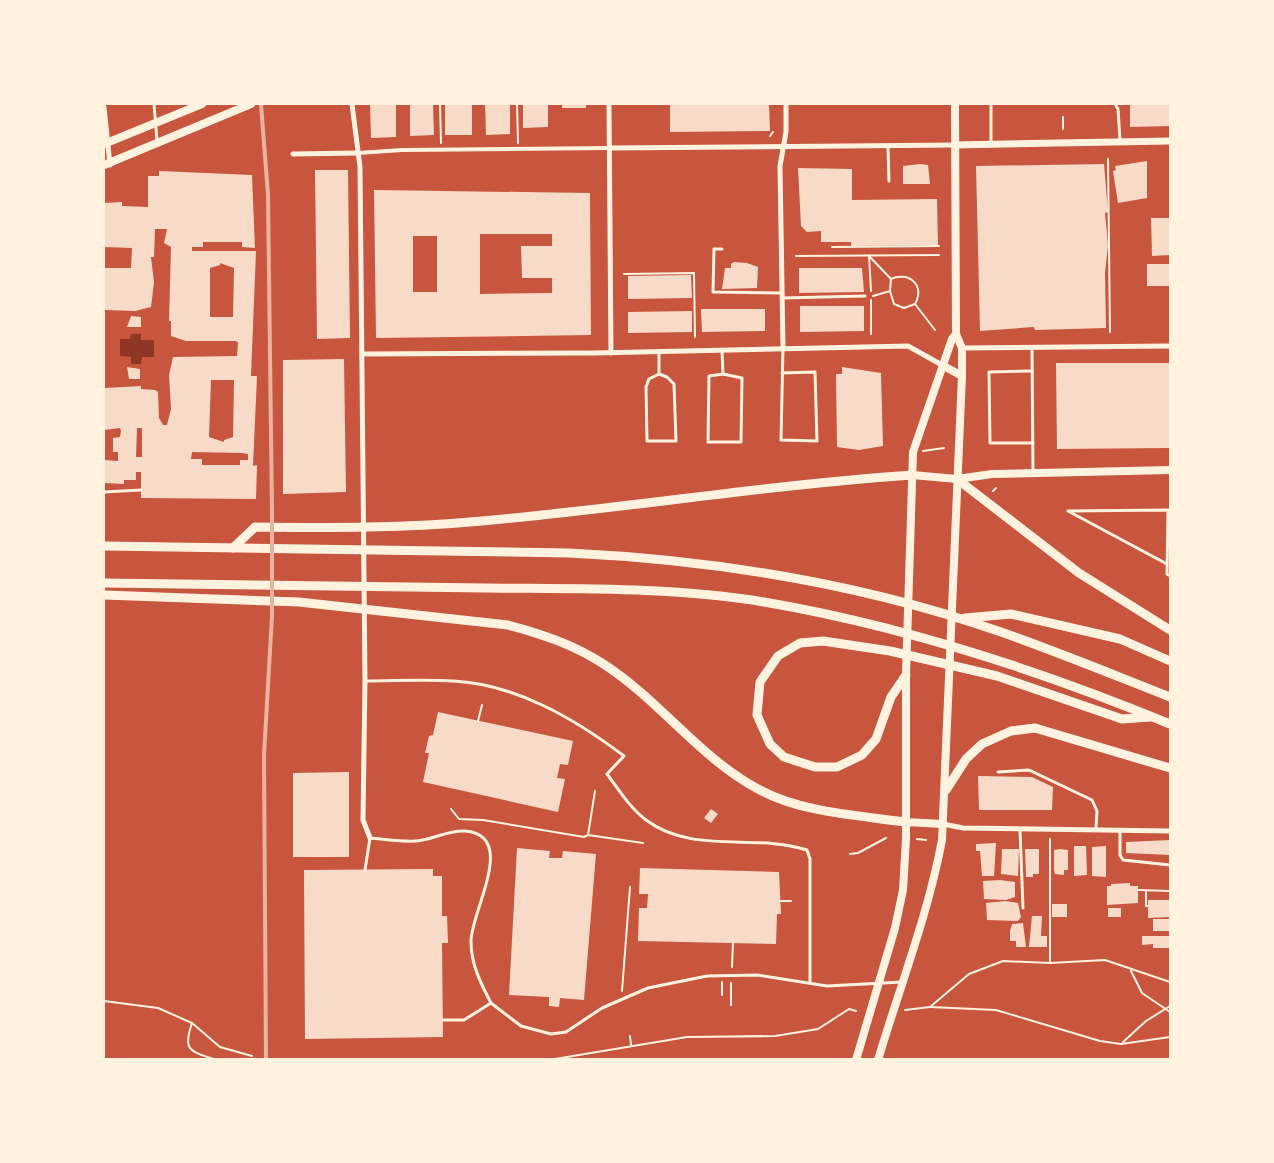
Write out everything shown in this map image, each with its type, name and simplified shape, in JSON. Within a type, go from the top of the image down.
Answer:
[{"type":"highway","points":[[233,548],[255,527],[382,527],[482,521],[782,486],[912,475]]},
{"type":"highway","points":[[957,479],[1079,573],[1170,630]]},
{"type":"highway","points":[[104,546],[569,554],[670,561],[745,570],[847,590],[960,619],[1001,632],[1170,697]]},
{"type":"highway","points":[[104,583],[481,588],[679,594],[762,602],[847,619],[999,659],[1170,724]]},
{"type":"highway","points":[[104,596],[299,602],[481,622],[537,633],[568,645],[605,665],[633,685],[720,762],[760,790],[817,809],[905,822]]},
{"type":"highway","points":[[960,619],[1011,614],[1120,639],[1170,661]]},
{"type":"highway","points":[[906,675],[891,697],[882,728],[862,755],[837,767],[809,766],[784,757],[770,744],[757,715],[760,682],[768,668],[788,648],[800,643],[823,641],[997,676],[1122,719],[1152,717]]},
{"type":"highway","points":[[946,790],[966,759],[982,744],[1011,731],[1035,728],[1170,768]]},
{"type":"main road","points":[[105,144],[201,104]]},
{"type":"main road","points":[[106,166],[251,104]]},
{"type":"main road","points":[[878,1059],[934,882],[946,790],[962,376],[962,348],[956,334],[955,104]]},
{"type":"main road","points":[[856,1059],[895,928],[903,891],[912,475],[917,436],[942,365],[956,334]]},
{"type":"main road","points":[[942,365],[962,376]]},
{"type":"main road","points":[[912,475],[957,479],[1033,473],[1170,470]]},
{"type":"main road","points":[[905,822],[943,824]]},
{"type":"street","points":[[352,104],[358,153],[362,354],[365,681],[363,820],[370,838]]},
{"type":"street","points":[[609,104],[611,353]]},
{"type":"street","points":[[783,348],[780,165],[786,104]]},
{"type":"street","points":[[104,107],[106,166]]},
{"type":"street","points":[[293,154],[441,149],[783,148],[1170,141]]},
{"type":"street","points":[[362,354],[611,353],[908,346],[942,365]]},
{"type":"street","points":[[962,348],[1170,346]]},
{"type":"street","points":[[943,824],[963,828],[1120,828],[1170,831]]},
{"type":"lane","points":[[154,104],[157,147]]},
{"type":"lane","points":[[105,144],[201,104]]},
{"type":"lane","points":[[106,166],[231,116],[231,104]]},
{"type":"lane","points":[[991,104],[991,143]]},
{"type":"lane","points":[[1115,104],[1118,109],[1120,142]]},
{"type":"lane","points":[[888,146],[889,181]]},
{"type":"lane","points":[[722,249],[714,249],[713,292],[865,296]]},
{"type":"lane","points":[[1032,347],[1033,473]]},
{"type":"lane","points":[[782,373],[815,372],[817,441],[781,440],[782,373],[783,348]]},
{"type":"lane","points":[[722,351],[723,374]]},
{"type":"lane","points":[[658,374],[659,352]]},
{"type":"lane","points":[[1032,371],[988,372],[990,442],[1033,443]]},
{"type":"lane","points":[[658,374],[667,377],[674,384],[676,441],[648,441],[646,387],[650,380],[658,374]]},
{"type":"lane","points":[[723,374],[742,378],[741,442],[708,442],[709,375],[723,374]]},
{"type":"lane","points":[[104,492],[141,490]]},
{"type":"lane","points":[[1167,564],[1068,511],[1168,510],[1167,574],[1170,576]]},
{"type":"lane","points":[[365,681],[455,681],[531,701],[573,719],[624,756],[608,774],[631,807],[663,831],[706,842],[787,844],[807,850],[810,858],[810,983]]},
{"type":"lane","points":[[998,772],[1029,770],[1092,800],[1097,811],[1096,828]]},
{"type":"lane","points":[[1020,828],[1023,908]]},
{"type":"lane","points":[[1120,828],[1120,855],[1123,860],[1170,866]]},
{"type":"lane","points":[[365,870],[370,838],[416,841],[446,832],[467,831],[485,839],[490,845],[490,869],[472,923],[471,942],[477,974],[491,1003],[521,1026],[551,1034],[566,1032],[602,1008],[648,988],[707,976],[757,975],[827,986],[904,982]]},
{"type":"lane","points":[[443,1020],[464,1020],[491,1003]]},
{"type":"path","points":[[440,104],[441,149]]},
{"type":"path","points":[[517,104],[518,149]]},
{"type":"path","points":[[1063,117],[1063,129]]},
{"type":"path","points":[[770,136],[773,132]]},
{"type":"path","points":[[1108,159],[1110,332]]},
{"type":"path","points":[[832,247],[939,246]]},
{"type":"path","points":[[869,255],[891,279],[890,291],[894,304],[904,308],[915,304]]},
{"type":"path","points":[[796,256],[939,255]]},
{"type":"path","points":[[624,274],[694,273],[695,337]]},
{"type":"path","points":[[891,279],[900,275],[911,279],[916,284],[919,291],[915,304]]},
{"type":"path","points":[[871,297],[890,291]]},
{"type":"path","points":[[915,304],[935,330]]},
{"type":"path","points":[[920,451],[944,448]]},
{"type":"path","points":[[993,491],[996,488]]},
{"type":"path","points":[[478,721],[482,705]]},
{"type":"path","points":[[588,835],[595,791]]},
{"type":"path","points":[[451,809],[459,819],[483,820],[584,837],[588,835],[643,843]]},
{"type":"path","points":[[850,854],[858,853],[886,838]]},
{"type":"path","points":[[912,839],[926,840]]},
{"type":"path","points":[[1050,839],[1050,963]]},
{"type":"path","points":[[622,991],[630,887]]},
{"type":"path","points":[[1138,890],[1170,891]]},
{"type":"path","points":[[1146,891],[1146,906],[1148,906]]},
{"type":"path","points":[[781,901],[790,901]]},
{"type":"path","points":[[732,967],[733,942]]},
{"type":"path","points":[[930,1007],[969,974],[1003,961],[1050,963],[1105,960],[1131,971],[1170,982]]},
{"type":"path","points":[[1131,971],[1142,993],[1170,1012]]},
{"type":"path","points":[[722,982],[722,995]]},
{"type":"path","points":[[731,983],[731,1005]]},
{"type":"path","points":[[104,1001],[158,1008],[192,1023],[220,1047],[252,1056]]},
{"type":"path","points":[[1121,1044],[1146,1021],[1170,1006]]},
{"type":"path","points":[[905,1010],[930,1007],[996,1010],[1100,1041],[1121,1044],[1170,1037]]},
{"type":"path","points":[[549,1059],[687,1037],[775,1036],[818,1029],[849,1009],[856,1011]]},
{"type":"path","points":[[192,1023],[186,1040],[188,1047],[194,1052],[216,1059]]},
{"type":"path","points":[[630,1036],[632,1046]]},
{"type":"path","points":[[462,1059],[470,1059]]},
{"type":"shaded area","points":[[131,334],[141,334],[141,340],[154,340],[154,357],[142,357],[141,364],[131,364],[131,357],[120,356],[120,339],[130,339]]},
{"type":"building","points":[[370,104],[396,104],[396,137],[371,138]]},
{"type":"building","points":[[410,104],[433,104],[434,135],[410,136]]},
{"type":"building","points":[[445,104],[472,104],[472,135],[445,135]]},
{"type":"building","points":[[485,104],[510,104],[510,134],[486,135]]},
{"type":"building","points":[[523,104],[548,104],[548,127],[523,128]]},
{"type":"building","points":[[562,104],[586,104],[586,108],[562,108]]},
{"type":"building","points":[[670,104],[769,104],[770,131],[670,132]]},
{"type":"building","points":[[1130,104],[1170,104],[1170,126],[1130,127]]},
{"type":"building","points":[[1147,161],[1147,198],[1118,203],[1113,171],[1116,170],[1115,166]]},
{"type":"building","points":[[1104,164],[1108,212],[1105,213],[1108,245],[1105,273],[1106,328],[1035,330],[1034,327],[980,331],[976,166]]},
{"type":"building","points":[[928,165],[930,184],[903,184],[903,166]]},
{"type":"building","points":[[798,168],[852,169],[852,200],[937,199],[938,245],[851,246],[851,242],[821,242],[821,231],[807,232],[801,226]]},
{"type":"building","points":[[315,170],[348,170],[350,338],[317,339]]},
{"type":"building","points":[[159,171],[252,175],[255,248],[242,247],[242,242],[203,242],[203,247],[192,247],[192,251],[256,251],[251,376],[257,376],[253,466],[257,465],[256,499],[141,498],[141,472],[136,472],[136,480],[124,480],[124,484],[104,483],[104,460],[118,461],[118,452],[113,452],[113,438],[120,437],[121,431],[120,428],[104,430],[104,388],[141,386],[141,389],[155,390],[158,392],[159,418],[163,425],[167,425],[171,409],[169,375],[173,357],[237,356],[238,342],[235,341],[186,341],[171,336],[171,321],[169,321],[171,247],[164,243],[167,229],[155,229],[154,257],[151,257],[154,282],[151,307],[135,311],[105,310],[104,268],[131,268],[132,248],[104,247],[104,203],[122,202],[122,206],[148,207],[148,176],[159,176]],"holes":[[[220,263],[234,268],[233,317],[210,317],[210,268]],[[211,380],[234,380],[233,437],[224,442],[209,437]],[[137,428],[142,428],[142,457],[136,457]],[[192,452],[248,454],[248,460],[240,460],[240,465],[202,465],[202,459],[191,459]]]},
{"type":"building","points":[[374,190],[590,193],[591,335],[376,338]],"holes":[[[480,234],[552,234],[552,246],[521,246],[522,278],[552,278],[552,293],[480,294]],[[413,236],[437,236],[437,292],[413,292]]]},
{"type":"building","points":[[1151,218],[1170,218],[1170,255],[1152,256]]},
{"type":"building","points":[[734,262],[758,267],[757,288],[722,289],[725,268],[731,268]]},
{"type":"building","points":[[1147,264],[1169,264],[1170,286],[1147,286]]},
{"type":"building","points":[[799,268],[862,268],[864,292],[799,293]]},
{"type":"building","points":[[691,275],[692,298],[628,299],[628,276]]},
{"type":"building","points":[[800,306],[864,306],[864,331],[800,332]]},
{"type":"building","points":[[701,309],[765,309],[765,331],[702,332]]},
{"type":"building","points":[[692,311],[692,332],[628,333],[628,312]]},
{"type":"building","points":[[131,316],[141,317],[141,327],[127,327]]},
{"type":"building","points":[[344,359],[346,492],[283,494],[283,360]]},
{"type":"building","points":[[1056,363],[1170,363],[1170,448],[1057,449]]},
{"type":"building","points":[[127,367],[140,369],[140,379],[129,379]]},
{"type":"building","points":[[842,367],[881,373],[883,446],[859,450],[837,447],[836,374],[842,374]]},
{"type":"building","points":[[438,712],[573,741],[568,765],[560,764],[557,778],[565,779],[558,812],[423,782],[429,753],[425,753],[429,736],[433,735]]},
{"type":"building","points":[[349,772],[349,857],[293,857],[293,773]]},
{"type":"building","points":[[978,776],[1032,777],[1053,787],[1052,810],[979,810]]},
{"type":"building","points":[[711,809],[718,814],[711,823],[704,818]]},
{"type":"building","points":[[1170,840],[1170,855],[1126,853],[1126,842]]},
{"type":"building","points":[[996,843],[994,876],[982,876],[980,851],[976,851],[976,844]]},
{"type":"building","points":[[1074,846],[1086,846],[1087,875],[1074,876]]},
{"type":"building","points":[[1106,846],[1106,877],[1092,876],[1092,847]]},
{"type":"building","points":[[517,848],[550,851],[549,858],[562,858],[563,851],[596,854],[584,1000],[560,998],[559,1007],[549,1006],[549,997],[509,995]]},
{"type":"building","points":[[1002,849],[1019,849],[1018,876],[1001,874]]},
{"type":"building","points":[[1025,849],[1039,849],[1039,874],[1033,874],[1033,877],[1026,877]]},
{"type":"building","points":[[1054,850],[1068,850],[1068,870],[1064,870],[1064,875],[1055,874],[1054,870]]},
{"type":"building","points":[[640,868],[779,872],[781,914],[777,914],[776,944],[638,941],[639,908],[647,908],[648,894],[639,894]]},
{"type":"building","points":[[433,869],[433,876],[442,876],[442,916],[447,916],[448,943],[442,943],[443,1037],[305,1039],[304,870]]},
{"type":"building","points":[[983,881],[1015,882],[1015,897],[1006,900],[984,899]]},
{"type":"building","points":[[1130,883],[1130,886],[1138,886],[1138,903],[1107,905],[1107,886]]},
{"type":"building","points":[[1148,900],[1170,900],[1170,917],[1148,918]]},
{"type":"building","points":[[1005,901],[1018,903],[1021,917],[1018,921],[987,920],[986,903]]},
{"type":"building","points":[[1052,904],[1067,904],[1067,917],[1052,917]]},
{"type":"building","points":[[1108,908],[1121,908],[1121,917],[1108,917]]},
{"type":"building","points":[[1032,916],[1042,916],[1041,936],[1047,936],[1047,947],[1029,947]]},
{"type":"building","points":[[1153,919],[1170,919],[1170,931],[1153,931]]},
{"type":"building","points":[[1023,923],[1026,947],[1016,947],[1016,941],[1010,941],[1012,924]]},
{"type":"building","points":[[1142,936],[1170,936],[1170,948],[1153,948],[1153,944],[1142,945]]},
{"type":"railway","points":[[261,104],[268,195],[272,513],[272,616],[264,755],[266,1060]]}]
